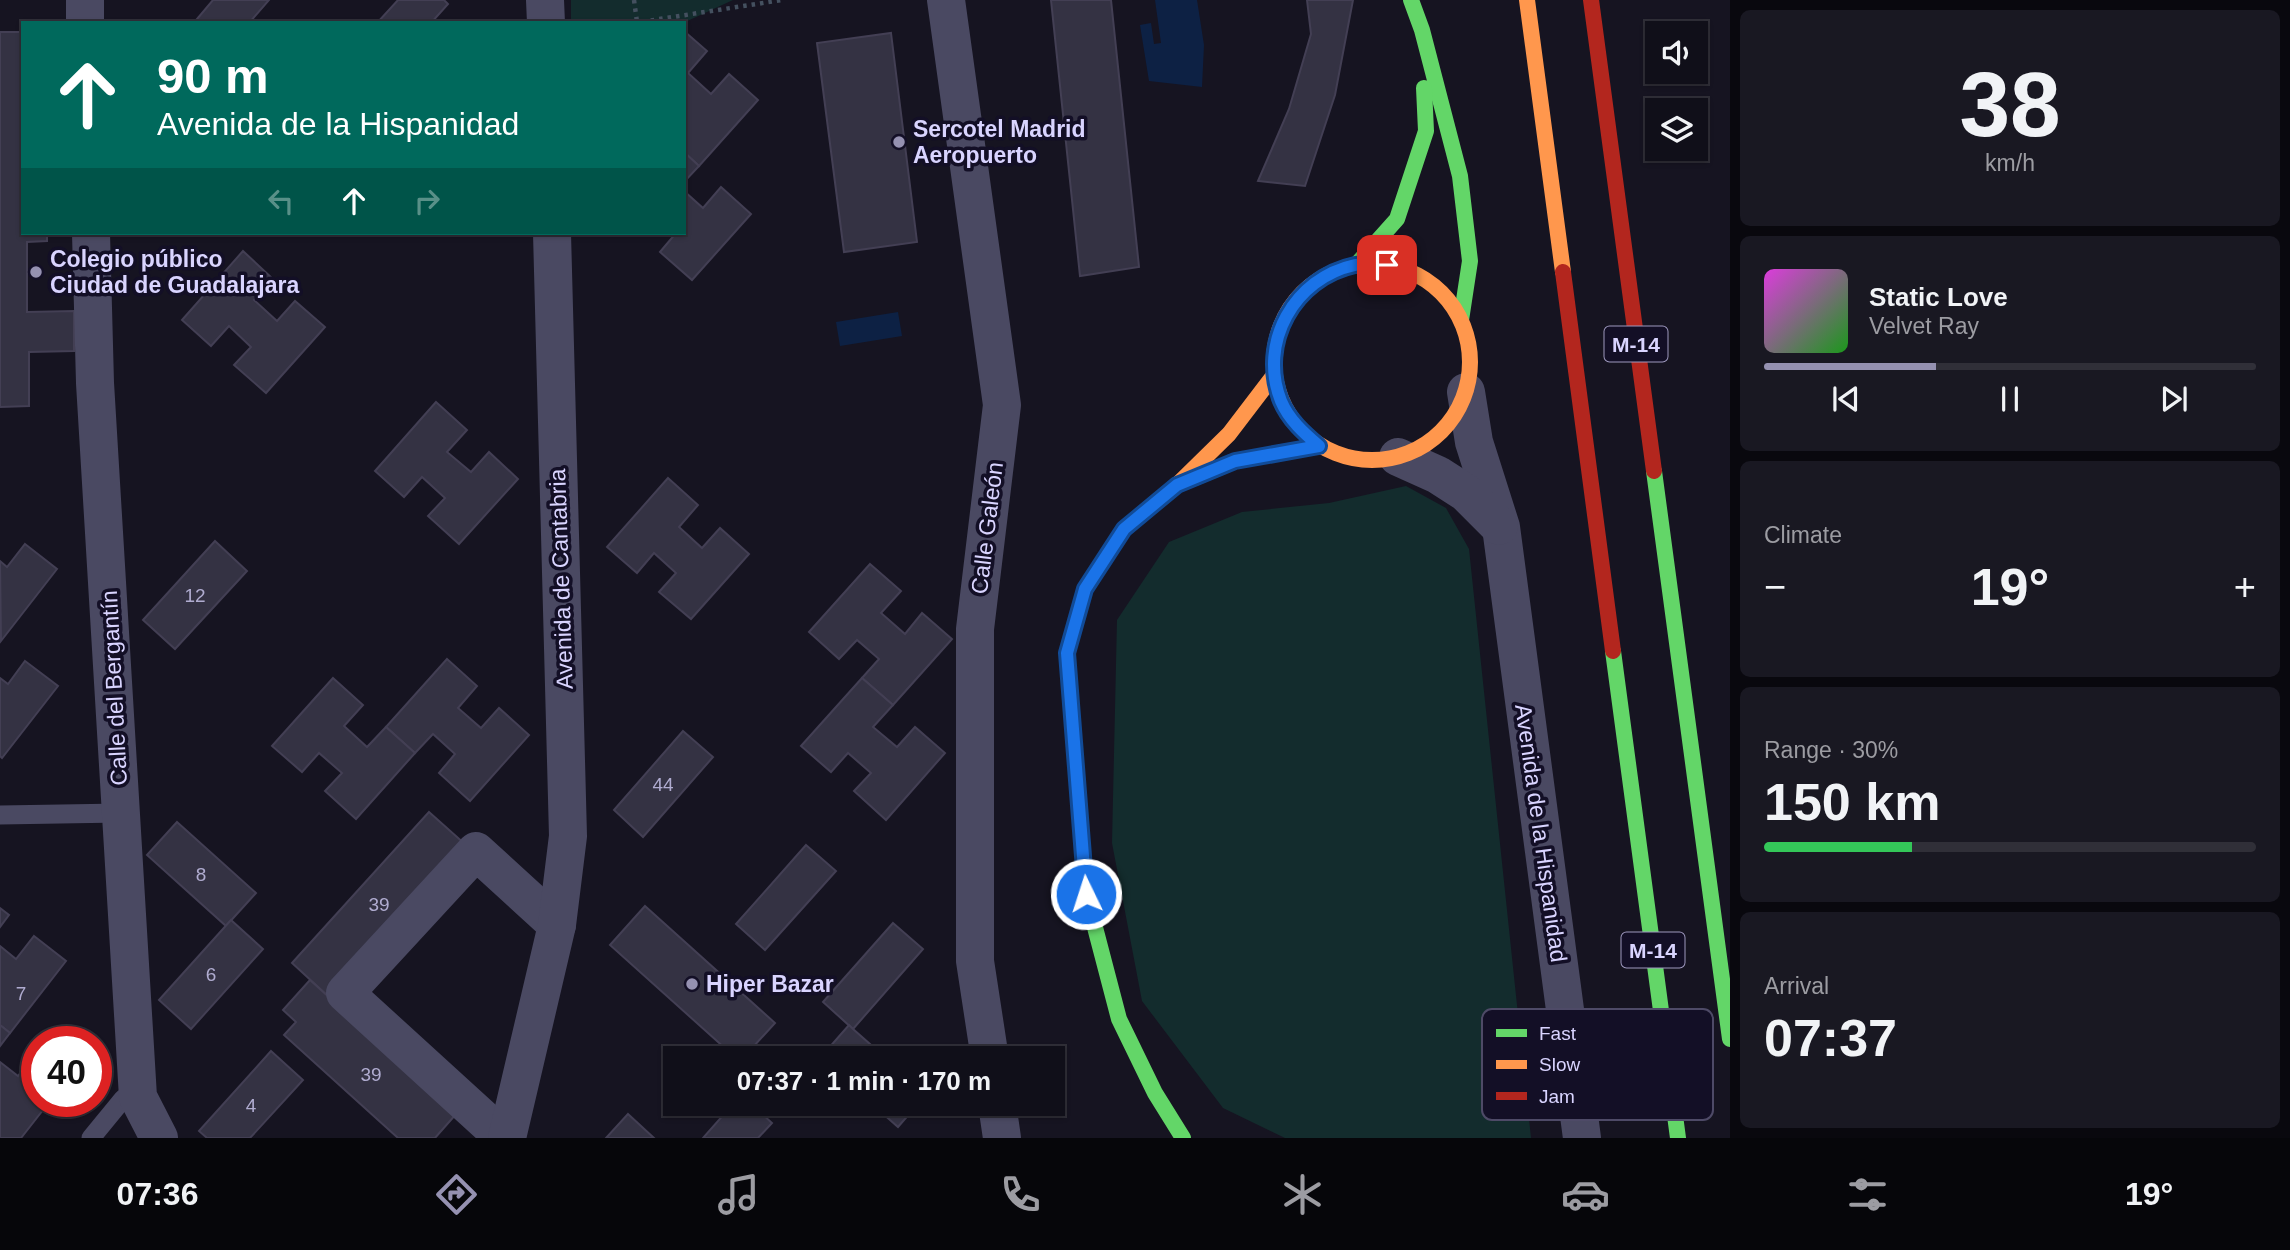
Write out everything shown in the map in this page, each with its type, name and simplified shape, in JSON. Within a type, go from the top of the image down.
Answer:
[{"type":"main road","points":[[1411,0],[1422,30],[1460,176],[1470,261],[1461,320]]},
{"type":"main road","name":"M-14","points":[[1527,0],[1661,1009]]},
{"type":"main road","name":"M-14","points":[[1591,0],[1730,1039]]},
{"type":"main road","points":[[1356,265],[1397,219],[1426,131],[1422,30]]},
{"type":"main road","points":[[1356,265],[1387,265],[1418,275],[1443,294],[1461,320],[1470,355],[1466,392],[1451,421],[1427,444],[1398,457],[1357,460],[1319,446],[1297,427],[1282,403],[1274,375],[1276,338],[1292,303],[1321,278],[1356,265]]},
{"type":"main road","points":[[1183,1138],[1155,1093],[1119,1019],[1086,894],[1067,653],[1085,589],[1124,529],[1177,485],[1229,434],[1274,375]]},
{"type":"main road","points":[[1177,485],[1235,461],[1319,446]]},
{"type":"main road","points":[[1155,1093],[1197,1128]]},
{"type":"main road","name":"M-14","points":[[1676,1120],[1678,1138]]},
{"type":"street","points":[[85,0],[85,21]]},
{"type":"street","points":[[545,0],[546,21]]},
{"type":"street","name":"Calle Galeón","points":[[946,0],[1002,405],[975,629],[975,961],[988,1046]]},
{"type":"street","name":"Calle del Bergantín","points":[[91,235],[95,383],[138,1097],[159,1138]]},
{"type":"street","name":"Avenida de Cantabria","points":[[552,235],[568,836],[557,925],[506,1138],[345,993],[476,851],[557,925]]},
{"type":"street","name":"Avenida de la Hispanidad","points":[[1466,392],[1474,442],[1501,527],[1565,1009]]},
{"type":"street","points":[[1398,457],[1438,475],[1466,493],[1501,527]]},
{"type":"street","points":[[999,1116],[1002,1138]]},
{"type":"street","name":"Avenida de la Hispanidad","points":[[1580,1120],[1582,1138]]},
{"type":"lane","points":[[0,815],[121,813]]},
{"type":"lane","points":[[91,1138],[123,1099],[138,1097]]},
{"type":"path","points":[[634,0],[635,21]]},
{"type":"path","points":[[648,21],[782,0]]},
{"type":"green space","points":[[571,0],[733,0],[686,22],[571,21]]},
{"type":"green space","points":[[1406,486],[1446,508],[1469,549],[1517,1009],[1482,1009],[1482,1120],[1529,1120],[1531,1138],[1285,1138],[1223,1108],[1142,1001],[1112,843],[1117,620],[1169,542],[1242,512],[1329,503]]},
{"type":"water","points":[[1155,0],[1197,0],[1204,45],[1202,87],[1149,81],[1140,25],[1151,23],[1154,44],[1161,43]]},
{"type":"water","points":[[898,312],[902,336],[840,346],[836,322]]},
{"type":"building","points":[[213,0],[269,0],[251,21],[197,19]]},
{"type":"building","points":[[398,0],[444,0],[448,4],[433,21],[379,21]]},
{"type":"building","points":[[1051,0],[1111,0],[1139,267],[1080,276]]},
{"type":"building","points":[[1307,0],[1353,0],[1335,95],[1305,186],[1258,181],[1289,109],[1311,34]]},
{"type":"building","points":[[0,32],[21,32],[21,235],[47,235],[47,241],[27,242],[27,312],[74,311],[74,351],[29,352],[29,406],[0,407]]},
{"type":"building","points":[[686,33],[707,51],[688,73],[711,94],[729,74],[758,100],[699,166],[686,154]]},
{"type":"building","points":[[891,33],[917,242],[844,252],[817,43]]},
{"type":"building","points":[[686,154],[699,166],[686,180]]},
{"type":"building","points":[[721,187],[751,214],[692,280],[660,252],[674,235],[686,235],[686,193],[703,208]]},
{"type":"building","points":[[243,251],[273,279],[254,300],[277,321],[295,301],[325,327],[266,393],[234,365],[251,347],[229,326],[211,346],[182,320]]},
{"type":"building","points":[[436,402],[467,430],[447,452],[471,472],[489,452],[518,479],[459,544],[428,516],[445,498],[422,477],[404,497],[375,471]]},
{"type":"building","points":[[668,478],[698,505],[679,527],[702,548],[720,528],[749,554],[691,619],[659,592],[676,573],[654,553],[637,573],[607,547]]},
{"type":"building","points":[[215,541],[247,571],[175,649],[143,620]]},
{"type":"building","points":[[25,544],[57,569],[1,641],[0,561],[7,567]]},
{"type":"building","points":[[870,564],[901,591],[881,613],[905,634],[922,613],[952,639],[893,705],[862,678],[879,659],[857,640],[839,659],[809,632]]},
{"type":"building","points":[[447,659],[477,686],[458,708],[481,728],[499,708],[529,735],[470,801],[439,773],[455,754],[433,734],[415,753],[386,727]]},
{"type":"building","points":[[25,661],[58,686],[2,758],[0,678],[8,684]]},
{"type":"building","points":[[333,678],[363,705],[344,726],[367,747],[386,727],[415,753],[356,819],[325,791],[342,773],[319,753],[302,772],[272,746]]},
{"type":"building","points":[[862,678],[893,705],[873,727],[897,747],[915,727],[945,753],[886,820],[854,791],[871,773],[848,753],[831,772],[801,746]]},
{"type":"building","points":[[683,731],[713,757],[643,837],[614,810]]},
{"type":"building","points":[[429,812],[466,845],[329,997],[292,963]]},
{"type":"building","points":[[177,822],[256,893],[226,926],[147,855]]},
{"type":"building","points":[[806,845],[836,871],[765,950],[736,924]]},
{"type":"building","name":"Hiper Bazar","points":[[645,906],[775,1023],[754,1046],[723,1046],[610,945]]},
{"type":"building","points":[[0,908],[9,915],[0,927]]},
{"type":"building","points":[[231,920],[263,949],[191,1029],[159,1000]]},
{"type":"building","points":[[893,923],[923,949],[853,1029],[823,1002]]},
{"type":"building","points":[[34,936],[66,961],[10,1033],[0,1025],[0,946],[16,959]]},
{"type":"building","points":[[310,980],[457,1113],[435,1138],[398,1138],[284,1035],[296,1022],[283,1010]]},
{"type":"building","points":[[0,1025],[10,1033],[0,1046]]},
{"type":"building","points":[[849,1025],[872,1046],[831,1046]]},
{"type":"building","points":[[271,1051],[303,1080],[250,1138],[207,1138],[199,1131]]},
{"type":"building","points":[[0,1062],[18,1076],[21,1072],[21,1117],[37,1117],[21,1138],[0,1138]]},
{"type":"building","points":[[628,1114],[654,1138],[606,1138]]},
{"type":"building","points":[[722,1116],[764,1116],[772,1123],[758,1138],[703,1138]]},
{"type":"building","points":[[886,1116],[908,1116],[898,1127]]},
{"type":"traffic: fast","points":[[1411,0],[1422,30],[1460,176],[1470,261],[1461,320]]},
{"type":"traffic: fast","points":[[1356,265],[1397,219],[1426,131],[1424,88]]},
{"type":"traffic: fast","points":[[1192,479],[1235,461],[1319,446]]},
{"type":"traffic: fast","points":[[1654,471],[1730,1039]]},
{"type":"traffic: fast","points":[[1072,636],[1067,653],[1086,893],[1119,1019],[1155,1093],[1183,1138]]},
{"type":"traffic: fast","points":[[1613,651],[1661,1009]]},
{"type":"traffic: fast","points":[[1676,1120],[1678,1138]]},
{"type":"traffic: slow","points":[[1527,0],[1563,272]]},
{"type":"traffic: slow","points":[[1372,264],[1409,272],[1441,293],[1462,325],[1470,362],[1462,399],[1441,431],[1409,452],[1372,460],[1335,452],[1303,431],[1282,399],[1274,362],[1282,325],[1303,293],[1335,272],[1372,264]]},
{"type":"traffic: slow","points":[[1072,636],[1085,589],[1124,529],[1177,485],[1229,434],[1274,375]]},
{"type":"traffic: jam","points":[[1591,0],[1654,471]]},
{"type":"traffic: jam","points":[[1563,272],[1613,651]]},
{"type":"place","name":"Sercotel Madrid Aeropuerto","points":[[899,142]]},
{"type":"place","name":"Colegio público Ciudad de Guadalajara","points":[[36,272]]},
{"type":"place","name":"Hiper Bazar","points":[[692,984]]},
{"type":"route","points":[[1086,894],[1067,653],[1085,589],[1124,529],[1177,485],[1235,461],[1319,446],[1297,427],[1282,403],[1274,375],[1276,338],[1292,303],[1321,278],[1356,265],[1387,265]]}]
